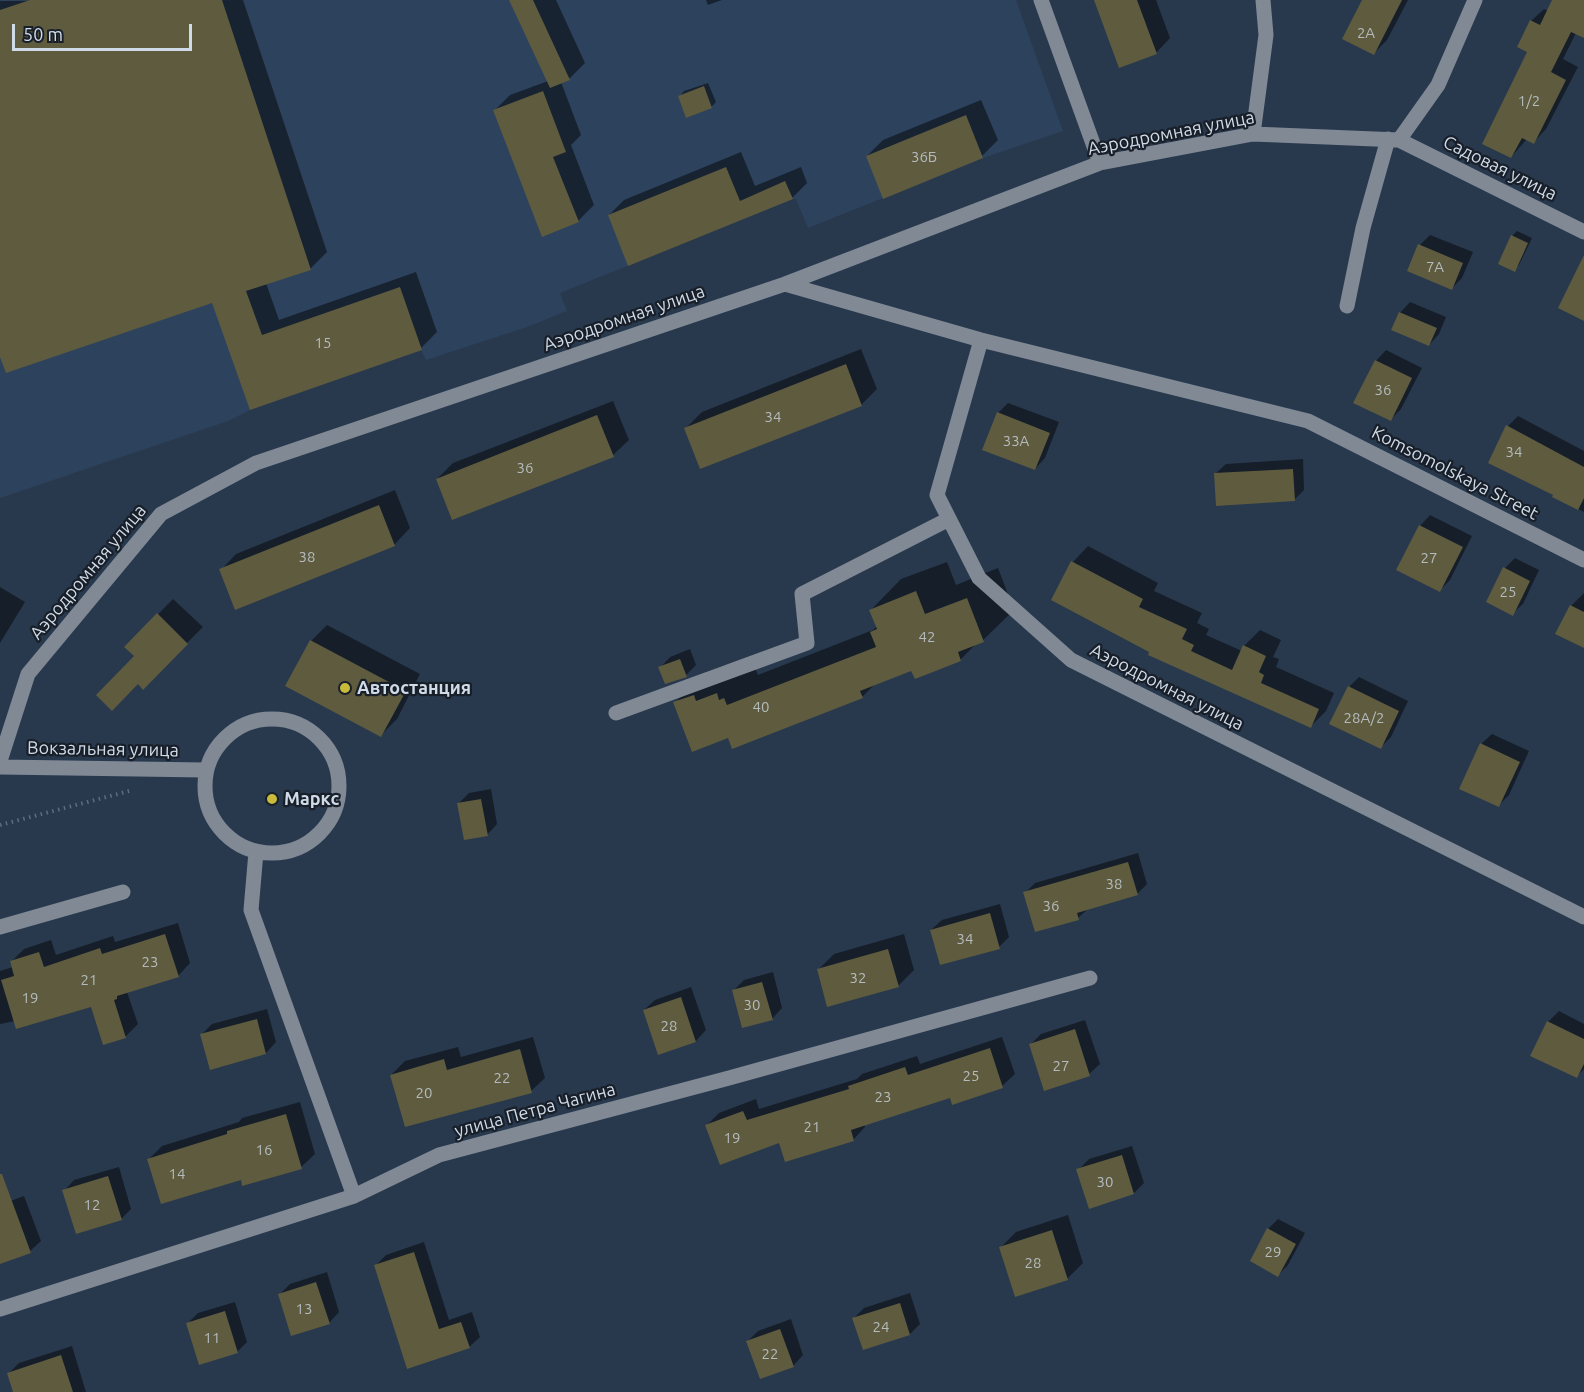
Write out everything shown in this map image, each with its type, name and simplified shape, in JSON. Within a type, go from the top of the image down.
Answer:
[{"type":"street","points":[[1041,0],[1100,163]]},
{"type":"street","points":[[1253,134],[1266,35],[1263,0]]},
{"type":"street","points":[[1347,306],[1363,228],[1394,140],[1438,85],[1475,0]]},
{"type":"street","name":"Аэродромная улица","points":[[0,761],[28,674],[161,514],[256,463],[785,284],[1100,163],[1253,134],[1394,140]]},
{"type":"street","name":"Садовая улица","points":[[1394,140],[1584,232]]},
{"type":"street","name":"Komsomolskaya Street","points":[[785,284],[981,340],[1308,421],[1584,560]]},
{"type":"street","name":"Аэродромная улица","points":[[981,340],[937,495],[979,578],[1071,660],[1584,916]]},
{"type":"street","points":[[616,712],[807,643],[802,594],[949,519]]},
{"type":"street","points":[[261,718],[287,719],[311,731],[330,750],[339,775],[338,802],[327,826],[308,844],[283,853],[256,852],[232,841],[214,822],[204,797],[205,770],[216,746],[236,728],[261,718]]},
{"type":"street","name":"Вокзальная улица","points":[[0,766],[205,770]]},
{"type":"street","points":[[256,852],[251,910],[354,1197]]},
{"type":"street","points":[[0,927],[123,892]]},
{"type":"street","name":"улица Петра Чагина","points":[[0,1309],[354,1197],[439,1155],[1090,978]]},
{"type":"path","points":[[0,825],[137,789]]},
{"type":"shaded area","points":[[0,0],[1016,0],[1063,131],[983,158],[808,228],[796,199],[793,199],[560,293],[567,311],[527,327],[426,360],[421,350],[250,410],[228,421],[0,498]]},
{"type":"building","points":[[30,0],[222,0],[311,270],[246,291],[262,335],[400,287],[422,350],[250,410],[212,303],[6,373],[0,357],[0,10]]},
{"type":"building","points":[[509,0],[533,0],[570,80],[550,88]]},
{"type":"building","points":[[1094,0],[1137,0],[1157,54],[1119,68]]},
{"type":"building","points":[[1362,0],[1402,0],[1374,55],[1342,39]]},
{"type":"building","points":[[1552,0],[1584,0],[1584,38],[1571,32],[1551,72],[1566,80],[1534,144],[1522,138],[1511,158],[1482,144],[1527,52],[1517,47],[1530,20],[1540,25]]},
{"type":"building","points":[[704,86],[712,108],[686,118],[678,96]]},
{"type":"building","points":[[543,91],[566,152],[553,157],[579,222],[542,237],[493,110]]},
{"type":"building","points":[[966,115],[983,158],[883,199],[866,156]]},
{"type":"building","points":[[726,167],[740,201],[785,181],[793,199],[628,266],[608,215]]},
{"type":"building","points":[[1511,235],[1528,243],[1515,272],[1498,264]]},
{"type":"building","points":[[1418,244],[1463,263],[1452,290],[1407,271]]},
{"type":"building","points":[[1584,255],[1584,321],[1558,308]]},
{"type":"building","points":[[1399,312],[1437,328],[1429,346],[1391,330]]},
{"type":"building","points":[[1375,360],[1412,378],[1391,421],[1353,403]]},
{"type":"building","points":[[846,364],[862,406],[700,469],[684,428]]},
{"type":"building","points":[[997,412],[1050,433],[1035,470],[982,450]]},
{"type":"building","points":[[597,415],[614,457],[452,520],[436,479]]},
{"type":"building","points":[[1506,425],[1584,467],[1584,498],[1578,510],[1488,463]]},
{"type":"building","points":[[1293,469],[1295,501],[1216,506],[1214,473]]},
{"type":"building","points":[[379,505],[395,546],[235,610],[219,569]]},
{"type":"building","points":[[1419,525],[1463,547],[1440,592],[1396,570]]},
{"type":"building","points":[[1071,561],[1143,599],[1139,607],[1187,629],[1182,639],[1194,645],[1191,651],[1232,670],[1243,645],[1266,656],[1259,672],[1264,675],[1261,683],[1319,709],[1311,728],[1148,655],[1149,652],[1051,600]]},
{"type":"building","points":[[1503,567],[1530,581],[1513,616],[1486,602]]},
{"type":"building","points":[[916,591],[925,614],[967,598],[984,642],[958,652],[961,661],[915,679],[911,671],[860,691],[863,698],[732,749],[728,738],[692,752],[673,702],[694,695],[696,701],[717,693],[719,700],[724,698],[727,705],[876,647],[870,632],[877,629],[869,610]]},
{"type":"building","points":[[1570,605],[1584,612],[1584,648],[1555,634]]},
{"type":"building","points":[[157,613],[188,644],[143,690],[138,684],[112,711],[96,695],[134,656],[124,647]]},
{"type":"building","name":"Автостанция","points":[[310,640],[406,691],[381,737],[285,686]]},
{"type":"building","points":[[680,659],[687,677],[665,684],[658,667]]},
{"type":"building","points":[[1348,686],[1399,711],[1381,749],[1329,724]]},
{"type":"building","points":[[1480,743],[1520,762],[1499,807],[1459,789]]},
{"type":"building","points":[[481,799],[488,836],[464,840],[457,803]]},
{"type":"building","points":[[1128,862],[1138,895],[1077,913],[1079,920],[1035,932],[1023,892]]},
{"type":"building","points":[[990,913],[1000,949],[940,965],[930,930]]},
{"type":"building","points":[[165,934],[179,977],[117,996],[114,1000],[126,1038],[103,1045],[91,1007],[16,1029],[1,980],[14,976],[10,961],[39,952],[44,967],[100,948],[102,954]]},
{"type":"building","points":[[888,949],[899,987],[827,1007],[817,969]]},
{"type":"building","points":[[762,982],[773,1020],[742,1028],[732,990]]},
{"type":"building","points":[[681,997],[696,1042],[658,1055],[643,1010]]},
{"type":"building","points":[[257,1019],[266,1054],[210,1070],[200,1034]]},
{"type":"building","points":[[1547,1021],[1584,1039],[1584,1064],[1577,1078],[1530,1056]]},
{"type":"building","points":[[1075,1029],[1090,1076],[1044,1091],[1029,1044]]},
{"type":"building","points":[[990,1048],[1003,1088],[952,1105],[950,1098],[851,1130],[854,1141],[785,1162],[779,1143],[720,1165],[705,1125],[743,1111],[747,1120],[849,1089],[848,1086],[905,1067],[908,1075]]},
{"type":"building","points":[[520,1049],[532,1093],[405,1127],[390,1075],[444,1059],[447,1070]]},
{"type":"building","points":[[286,1114],[302,1169],[242,1186],[241,1180],[161,1204],[147,1159],[227,1134],[227,1131]]},
{"type":"building","points":[[1122,1155],[1134,1194],[1089,1209],[1076,1169]]},
{"type":"building","points":[[0,1174],[2,1174],[31,1253],[0,1264]]},
{"type":"building","points":[[108,1176],[122,1220],[76,1234],[62,1190]]},
{"type":"building","points":[[1267,1228],[1296,1244],[1278,1277],[1250,1261]]},
{"type":"building","points":[[1052,1230],[1068,1280],[1015,1297],[999,1247]]},
{"type":"building","points":[[414,1252],[439,1329],[461,1322],[470,1348],[407,1369],[374,1265]]},
{"type":"building","points":[[316,1282],[330,1324],[291,1336],[278,1294]]},
{"type":"building","points":[[900,1303],[910,1335],[863,1350],[852,1318]]},
{"type":"building","points":[[225,1311],[238,1353],[199,1365],[186,1323]]},
{"type":"building","points":[[780,1329],[794,1367],[760,1379],[746,1341]]},
{"type":"building","points":[[61,1355],[73,1392],[13,1392],[7,1373]]},
{"type":"place","name":"Автостанция","points":[[345,688]]},
{"type":"place","name":"Маркс","points":[[272,799]]}]
